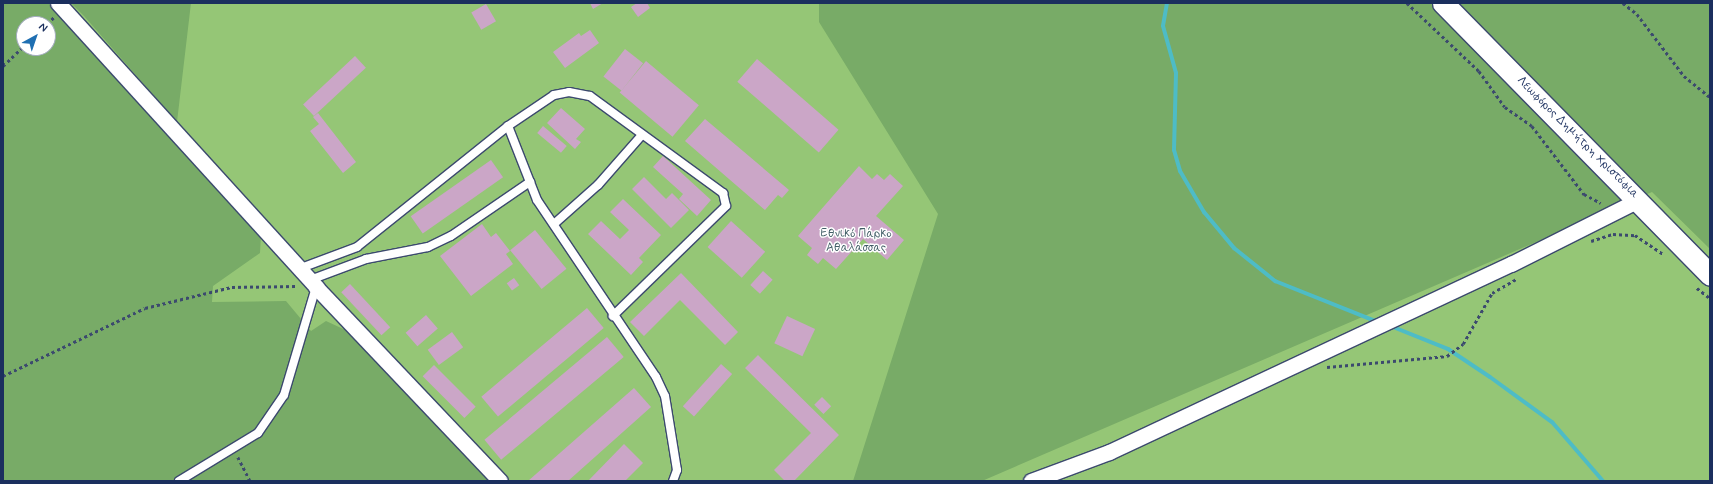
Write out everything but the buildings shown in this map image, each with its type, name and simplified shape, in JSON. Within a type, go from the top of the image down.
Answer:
[{"type":"main road","name":"Λεωφόρος Δημήτρη Χριστόφια","points":[[1443,3],[1638,200],[1701,279]]},
{"type":"street","points":[[58,3],[301,268],[313,283],[500,481]]},
{"type":"street","points":[[1031,481],[1109,452],[1638,200]]},
{"type":"lane","points":[[301,268],[357,247],[508,126],[554,95],[570,92],[590,96],[723,193],[726,206],[613,316]]},
{"type":"lane","points":[[508,126],[536,200],[554,224],[613,316],[656,377],[665,396],[677,470],[674,481]]},
{"type":"lane","points":[[554,224],[598,185],[642,135]]},
{"type":"lane","points":[[180,481],[258,433],[284,395],[313,283],[366,259],[428,247],[451,236],[530,182]]},
{"type":"lane","points":[[357,247],[366,259]]},
{"type":"path","points":[[1407,3],[1479,71],[1505,108],[1532,126],[1584,194],[1617,211]]},
{"type":"path","points":[[1623,3],[1638,14],[1684,76],[1710,97]]},
{"type":"path","points":[[3,66],[16,54]]},
{"type":"path","points":[[1583,243],[1613,234],[1635,235],[1665,256]]},
{"type":"path","points":[[1322,369],[1447,356],[1464,344],[1492,293],[1522,275]]},
{"type":"path","points":[[1701,279],[1710,298]]},
{"type":"path","points":[[3,376],[145,308],[232,287],[313,283]]},
{"type":"path","points":[[234,448],[250,481]]},
{"type":"green space","name":"Εθνικό Πάρκο Αθαλάσσας","points":[[3,3],[1710,3],[1710,481],[3,481]]},
{"type":"green space","points":[[3,3],[48,3],[261,235],[260,253],[213,286],[212,302],[286,301],[311,331],[326,321],[354,334],[490,481],[3,481]]},
{"type":"green space","points":[[71,3],[191,3],[177,122],[84,16]]},
{"type":"green space","points":[[819,3],[1710,3],[1710,249],[1652,192],[982,481],[853,481],[938,214],[819,22]]},
{"type":"waterway","points":[[1167,3],[1163,26],[1176,73],[1174,150],[1180,171],[1204,212],[1234,248],[1275,281],[1378,322]]},
{"type":"waterway","points":[[1388,325],[1448,349],[1490,377],[1552,422],[1603,481]]}]
